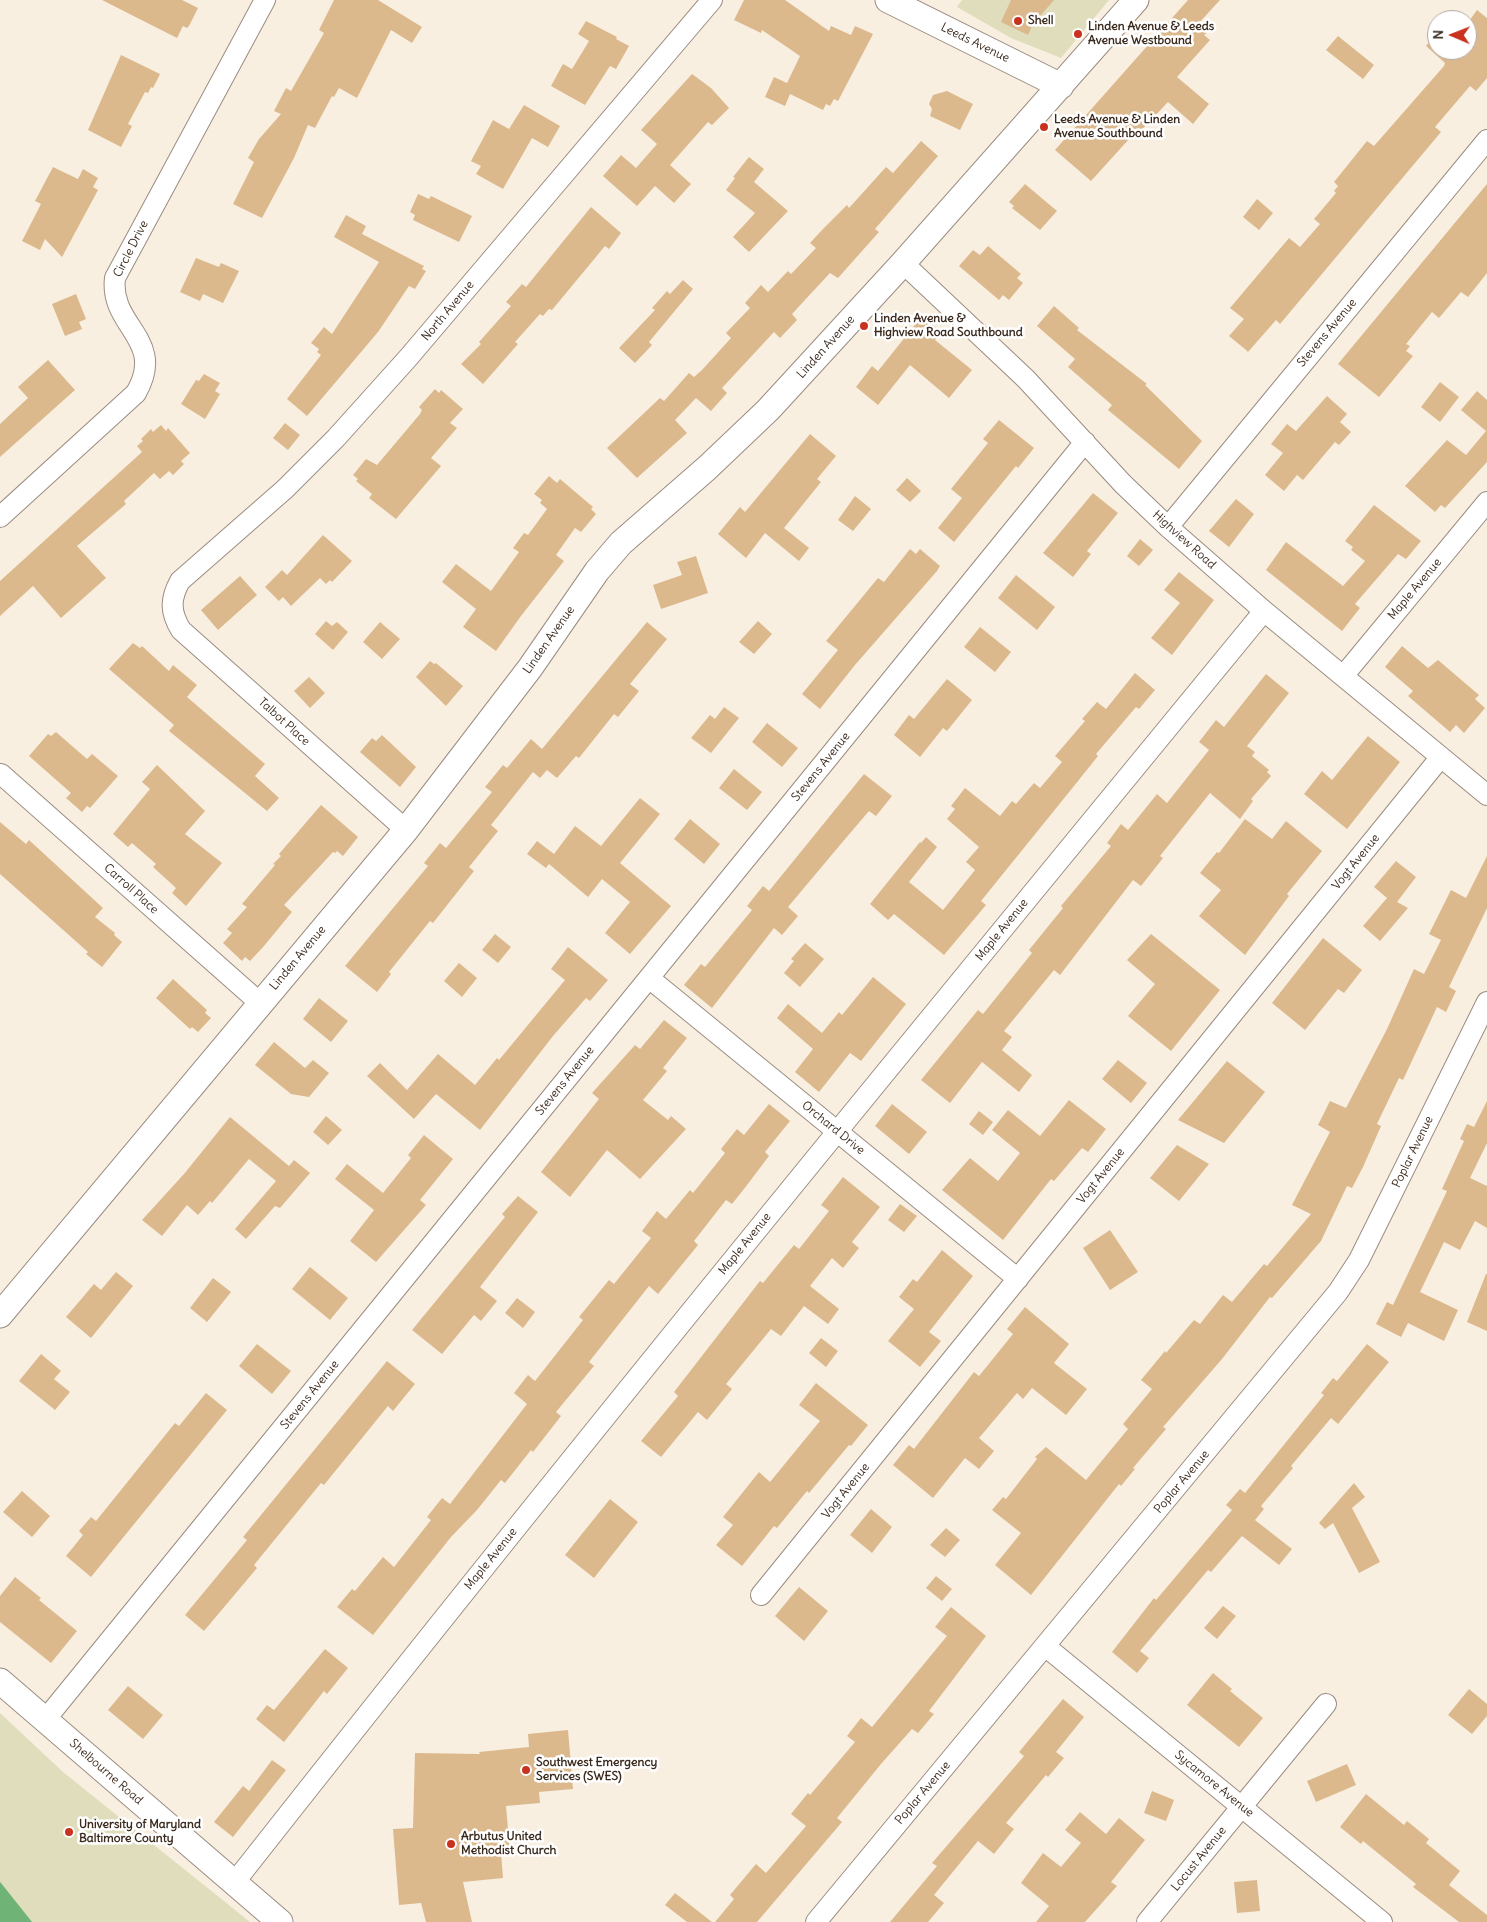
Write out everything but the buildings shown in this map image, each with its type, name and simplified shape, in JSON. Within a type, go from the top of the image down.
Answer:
[{"type":"street","name":"Circle Drive","points":[[0,517],[136,393],[145,378],[147,365],[143,347],[118,306],[113,292],[115,278],[265,0]]},
{"type":"street","name":"North Avenue","points":[[172,607],[173,594],[180,581],[285,489],[336,438],[414,351],[712,0]]},
{"type":"street","name":"Leeds Avenue","points":[[888,0],[1061,86]]},
{"type":"street","name":"Linden Avenue","points":[[0,1315],[406,830],[530,668],[597,571],[621,543],[707,468],[768,410],[903,263],[1136,0]]},
{"type":"street","name":"Stevens Avenue","points":[[1168,526],[1487,140]]},
{"type":"street","name":"Highview Road","points":[[903,263],[1026,379],[1168,526],[1264,610],[1440,758],[1487,795]]},
{"type":"street","name":"Stevens Avenue","points":[[45,1720],[1085,442]]},
{"type":"street","name":"Maple Avenue","points":[[1344,676],[1487,502]]},
{"type":"street","name":"Talbot Place","points":[[172,607],[174,619],[181,630],[406,830]]},
{"type":"street","name":"Maple Avenue","points":[[234,1884],[449,1610],[837,1131],[1264,610]]},
{"type":"street","name":"Vogt Avenue","points":[[761,1594],[1440,758]]},
{"type":"street","name":"Carroll Place","points":[[1,774],[260,1003]]},
{"type":"street","name":"Orchard Drive","points":[[649,978],[1018,1279]]},
{"type":"street","name":"Poplar Avenue","points":[[816,1922],[1338,1292],[1359,1260],[1487,1002]]},
{"type":"street","name":"Sycamore Avenue","points":[[1045,1646],[1382,1922]]},
{"type":"street","name":"Shelbourne Road","points":[[0,1681],[280,1922]]},
{"type":"street","name":"Locust Avenue","points":[[1147,1922],[1326,1704]]},
{"type":"shaded area","points":[[962,0],[1109,0],[1061,58],[1011,38],[957,7]]},
{"type":"shaded area","name":"University of Maryland Baltimore County","points":[[0,1713],[63,1772],[250,1922],[0,1922]]},
{"type":"green space","points":[[1,1883],[32,1922],[0,1922]]},
{"type":"place","name":"Shell","points":[[1018,21]]},
{"type":"place","name":"Linden Avenue & Leeds Avenue Westbound","points":[[1078,34]]},
{"type":"place","name":"Leeds Avenue & Linden Avenue Southbound","points":[[1044,127]]},
{"type":"place","name":"Linden Avenue & Highview Road Southbound","points":[[864,326]]},
{"type":"place","name":"Southwest Emergency Services (SWES)","points":[[526,1770]]},
{"type":"place","name":"University of Maryland Baltimore County","points":[[69,1832]]},
{"type":"place","name":"Arbutus United Methodist Church","points":[[451,1844]]}]
